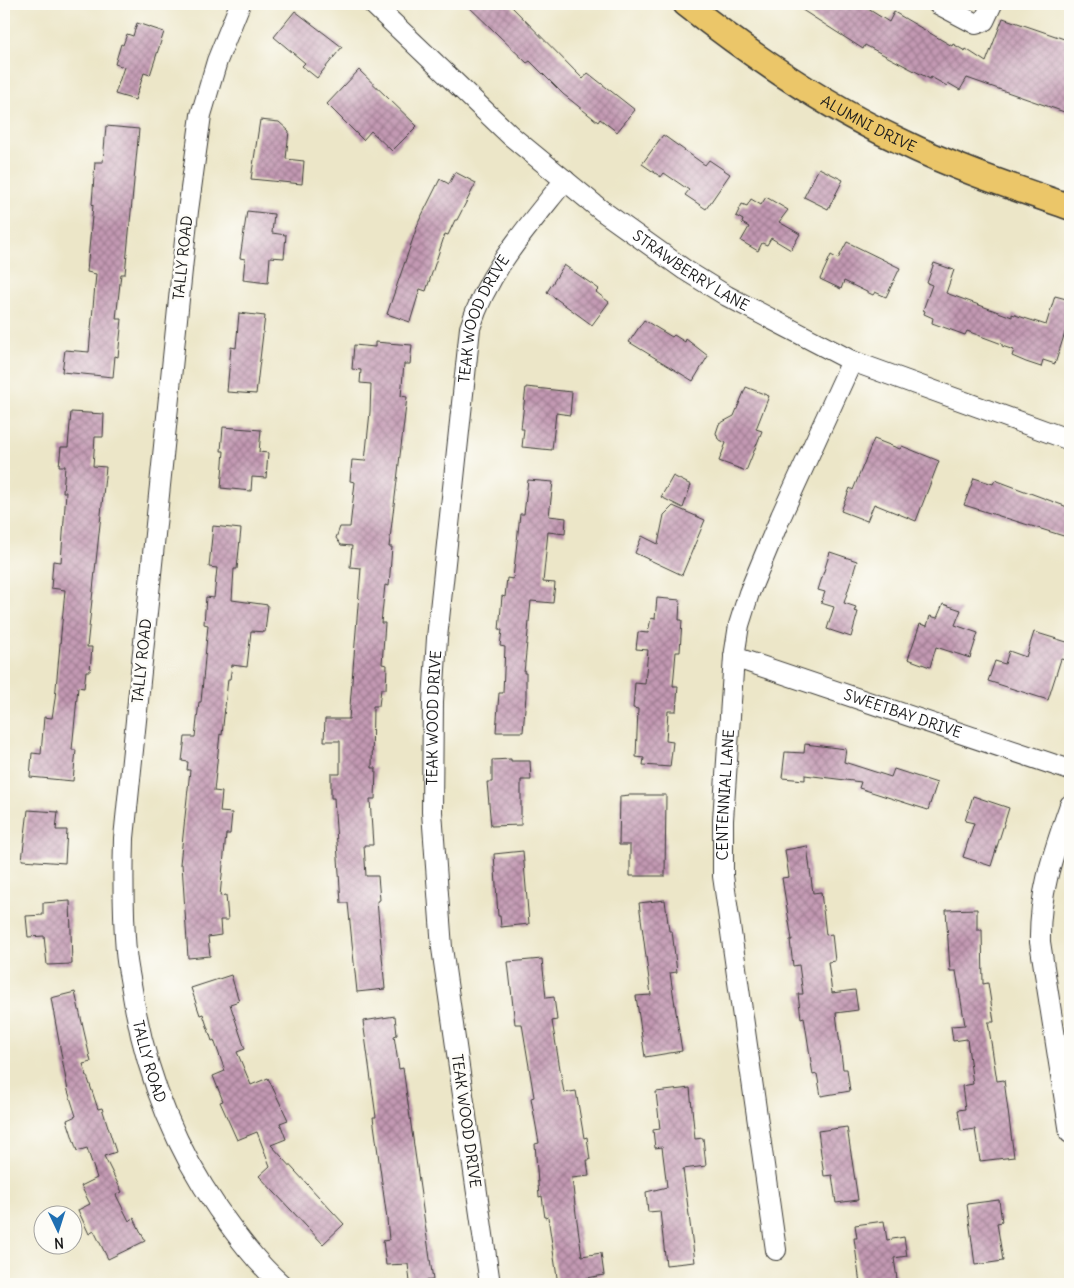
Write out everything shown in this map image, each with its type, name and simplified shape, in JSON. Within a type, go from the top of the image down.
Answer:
[{"type":"main road","name":"ALUMNI DRIVE","points":[[686,4],[736,43],[793,82],[864,123],[951,164],[1070,207]]},
{"type":"street","name":"TALLY ROAD","points":[[240,4],[217,62],[201,115],[189,201],[124,838],[123,876],[126,954],[140,1038],[167,1118],[195,1176],[236,1236],[265,1270],[281,1284]]},
{"type":"street","name":"STRAWBERRY LANE","points":[[374,4],[480,107],[564,180],[641,240],[685,270],[727,296],[852,361],[1070,440]]},
{"type":"street","points":[[938,4],[976,24],[984,21],[992,4]]},
{"type":"street","name":"TEAK WOOD DRIVE","points":[[490,1284],[437,904],[432,812],[433,701],[436,647],[470,328],[485,288],[499,265],[564,180]]},
{"type":"street","name":"CENTENNIAL LANE","points":[[776,1250],[723,876],[723,820],[734,657],[739,625],[749,593],[781,516],[852,361]]},
{"type":"street","name":"SWEETBAY DRIVE","points":[[734,657],[1070,770]]},
{"type":"street","points":[[1070,805],[1046,879],[1040,919],[1040,942],[1070,1133]]},
{"type":"building","points":[[466,4],[509,4],[583,79],[588,73],[635,110],[617,132],[600,119],[598,122],[563,94],[530,61],[527,63]]},
{"type":"building","points":[[793,4],[860,4],[889,22],[894,12],[952,46],[953,44],[965,51],[966,49],[986,62],[1003,18],[1070,41],[1070,114],[967,78],[960,90],[948,83],[947,86],[865,45],[863,49]]},
{"type":"building","points":[[295,11],[342,47],[317,78],[302,66],[305,63],[274,37]]},
{"type":"building","points":[[137,23],[164,32],[150,75],[144,73],[135,100],[115,94],[124,67],[115,64],[121,44],[123,45],[127,34],[133,36]]},
{"type":"building","points":[[359,70],[417,126],[392,151],[371,131],[363,140],[327,104]]},
{"type":"building","points":[[260,120],[279,122],[289,131],[286,159],[304,161],[302,184],[251,179]]},
{"type":"building","points":[[106,126],[139,129],[125,274],[121,274],[116,319],[122,319],[118,357],[115,356],[113,377],[62,372],[65,350],[89,352],[96,274],[87,272],[95,162],[103,162]]},
{"type":"building","points":[[663,135],[705,165],[709,160],[730,174],[706,209],[685,195],[689,190],[664,173],[661,177],[642,164]]},
{"type":"building","points":[[819,168],[843,180],[828,209],[804,197]]},
{"type":"building","points":[[455,172],[476,183],[448,235],[445,234],[426,291],[420,289],[410,322],[387,314],[419,221],[440,179],[449,184]]},
{"type":"building","points":[[766,197],[788,210],[779,222],[800,234],[791,250],[771,238],[767,245],[762,243],[758,251],[741,241],[749,227],[736,216],[742,204],[747,206],[751,199],[761,205]]},
{"type":"building","points":[[247,211],[274,214],[272,233],[286,235],[284,258],[270,257],[268,283],[243,280],[245,259],[240,258]]},
{"type":"building","points":[[847,242],[900,268],[886,297],[875,292],[873,295],[844,281],[841,289],[820,279],[831,255],[838,259]]},
{"type":"building","points":[[934,263],[954,270],[946,293],[1012,317],[1012,314],[1046,325],[1055,296],[1070,300],[1070,317],[1055,364],[1043,360],[1041,367],[1026,362],[1012,356],[1014,350],[1002,346],[1002,344],[967,331],[965,335],[932,323],[933,318],[924,314],[925,311],[923,310],[932,285],[927,283]]},
{"type":"building","points":[[564,265],[599,289],[596,292],[609,302],[592,325],[547,292]]},
{"type":"building","points":[[239,313],[265,316],[256,394],[227,392],[231,347],[236,348]]},
{"type":"building","points":[[644,320],[672,337],[674,335],[685,342],[686,339],[708,356],[693,381],[629,342]]},
{"type":"building","points":[[375,342],[412,345],[410,364],[404,364],[401,396],[407,397],[389,547],[392,547],[389,586],[385,585],[381,623],[385,623],[382,664],[387,665],[386,689],[381,689],[379,706],[373,706],[372,768],[376,768],[375,799],[370,799],[373,845],[364,845],[366,876],[378,876],[380,900],[377,901],[385,989],[357,992],[348,903],[341,903],[334,798],[331,798],[331,774],[340,774],[340,741],[324,741],[325,719],[349,719],[361,568],[350,567],[352,546],[341,545],[336,538],[340,527],[350,527],[355,482],[350,481],[352,460],[365,461],[370,412],[371,384],[360,383],[361,370],[352,369],[354,345],[375,347]]},
{"type":"building","points":[[526,387],[572,392],[570,415],[556,413],[552,450],[522,447],[524,429],[521,429]]},
{"type":"building","points":[[746,387],[769,396],[756,429],[762,431],[746,471],[719,461],[726,443],[718,439],[716,433],[719,424],[734,416]]},
{"type":"building","points":[[71,412],[104,414],[103,437],[95,437],[93,466],[106,467],[87,647],[92,647],[90,671],[86,671],[84,688],[78,687],[72,750],[76,750],[73,781],[30,777],[32,753],[41,754],[44,717],[52,718],[55,699],[65,590],[51,588],[53,561],[61,562],[66,492],[63,492],[65,466],[59,466],[61,447],[68,447]]},
{"type":"building","points":[[223,427],[261,430],[259,452],[268,453],[266,478],[252,477],[251,491],[221,488],[224,451],[221,451]]},
{"type":"building","points":[[874,439],[900,449],[902,446],[939,461],[916,521],[874,504],[867,521],[841,511],[850,488],[853,490]]},
{"type":"building","points":[[673,476],[691,485],[683,508],[661,497]]},
{"type":"building","points":[[974,478],[993,484],[995,480],[1070,508],[1070,538],[964,505]]},
{"type":"building","points":[[528,480],[553,482],[549,516],[566,518],[565,534],[548,532],[543,582],[555,583],[553,603],[531,601],[524,673],[526,673],[526,696],[523,732],[496,732],[499,693],[503,693],[505,647],[500,646],[502,630],[499,630],[502,596],[505,597],[507,578],[513,579],[520,514],[524,514]]},
{"type":"building","points":[[673,506],[705,520],[682,575],[635,553],[642,536],[658,544],[664,515]]},
{"type":"building","points":[[213,526],[241,529],[237,569],[234,569],[232,600],[268,605],[265,632],[251,631],[247,667],[232,665],[230,679],[228,679],[222,735],[220,734],[214,791],[222,792],[220,812],[232,813],[230,834],[226,834],[220,896],[226,895],[228,920],[220,920],[221,935],[208,937],[210,956],[188,958],[182,864],[180,864],[190,770],[187,770],[188,762],[182,761],[185,737],[195,737],[199,702],[201,702],[208,625],[204,624],[206,597],[214,598],[217,568],[209,567]]},
{"type":"building","points":[[830,552],[857,561],[844,603],[856,607],[854,611],[858,612],[851,637],[827,629],[834,607],[821,603],[825,592],[818,590]]},
{"type":"building","points":[[657,598],[680,600],[679,620],[682,620],[680,652],[676,652],[673,686],[678,686],[676,711],[668,711],[666,741],[673,742],[670,767],[643,765],[644,758],[636,757],[638,709],[633,708],[635,683],[645,684],[648,650],[636,649],[638,632],[648,633],[651,618],[655,619]]},
{"type":"building","points":[[943,604],[961,610],[955,625],[978,633],[970,658],[936,647],[930,667],[908,659],[920,624],[927,626],[930,616],[937,618]]},
{"type":"building","points":[[1034,632],[1070,643],[1065,660],[1061,659],[1048,700],[988,681],[995,661],[1005,664],[1009,651],[1026,657]]},
{"type":"building","points":[[805,744],[846,749],[844,762],[891,777],[894,769],[937,783],[928,810],[859,788],[861,782],[805,775],[805,780],[782,778],[785,752],[804,753]]},
{"type":"building","points":[[511,759],[511,761],[530,761],[531,780],[521,780],[521,825],[491,826],[487,782],[492,782],[492,760]]},
{"type":"building","points":[[666,795],[665,876],[630,876],[630,845],[619,845],[620,796]]},
{"type":"building","points":[[973,796],[1009,808],[991,866],[963,857],[974,823],[965,821]]},
{"type":"building","points":[[28,810],[58,812],[56,830],[67,830],[65,863],[22,860]]},
{"type":"building","points":[[807,846],[813,893],[821,892],[826,935],[832,934],[835,961],[828,962],[832,993],[855,990],[858,1010],[836,1013],[843,1069],[847,1069],[850,1091],[821,1096],[817,1074],[813,1075],[804,1017],[801,1018],[798,994],[803,994],[799,965],[793,966],[790,940],[792,940],[782,878],[789,877],[785,850]]},
{"type":"building","points":[[523,851],[529,924],[501,927],[500,916],[498,916],[494,854]]},
{"type":"building","points":[[665,900],[669,931],[672,931],[677,972],[670,973],[682,1051],[645,1057],[636,996],[651,995],[639,903]]},
{"type":"building","points":[[70,901],[72,964],[47,965],[44,936],[28,937],[26,916],[43,915],[43,903]]},
{"type":"building","points":[[977,909],[977,930],[982,930],[983,984],[988,983],[994,1022],[988,1022],[997,1081],[1004,1080],[1014,1157],[980,1161],[975,1129],[961,1131],[958,1110],[965,1109],[962,1086],[973,1084],[967,1039],[953,1041],[951,1026],[965,1025],[956,971],[950,971],[946,910]]},
{"type":"building","points":[[542,959],[546,998],[554,997],[557,1020],[552,1021],[564,1093],[576,1091],[584,1138],[587,1137],[590,1160],[587,1160],[589,1176],[572,1178],[576,1214],[582,1256],[601,1253],[604,1275],[587,1278],[588,1284],[558,1284],[548,1217],[545,1218],[542,1196],[539,1197],[535,1144],[539,1143],[531,1098],[534,1097],[522,1024],[515,1024],[508,962]]},
{"type":"building","points":[[231,975],[239,1001],[230,1004],[245,1049],[237,1052],[251,1085],[268,1078],[288,1120],[280,1123],[286,1139],[271,1145],[344,1224],[323,1244],[259,1176],[270,1166],[257,1132],[237,1140],[220,1102],[223,1101],[213,1076],[225,1071],[203,1014],[200,1015],[191,988]]},
{"type":"building","points":[[75,992],[91,1062],[83,1064],[98,1109],[102,1108],[116,1152],[104,1156],[122,1192],[116,1195],[129,1221],[134,1218],[145,1241],[108,1259],[94,1231],[89,1234],[82,1219],[82,1208],[90,1204],[81,1186],[97,1178],[87,1148],[77,1151],[67,1120],[76,1116],[68,1091],[51,998]]},
{"type":"building","points":[[395,1016],[397,1035],[394,1036],[399,1069],[403,1068],[433,1280],[410,1282],[408,1264],[386,1265],[383,1241],[389,1240],[373,1117],[376,1117],[363,1021]]},
{"type":"building","points":[[690,1088],[695,1139],[703,1138],[706,1166],[683,1169],[695,1262],[666,1265],[660,1211],[648,1212],[646,1192],[667,1187],[662,1147],[655,1148],[653,1130],[660,1129],[656,1092]]},
{"type":"building","points":[[847,1127],[858,1200],[836,1203],[832,1175],[824,1176],[818,1131]]},
{"type":"building","points":[[999,1200],[1002,1222],[997,1223],[1003,1261],[975,1265],[967,1204]]},
{"type":"building","points":[[884,1221],[887,1240],[904,1237],[907,1256],[894,1258],[897,1279],[860,1284],[854,1238],[857,1238],[855,1225]]}]
